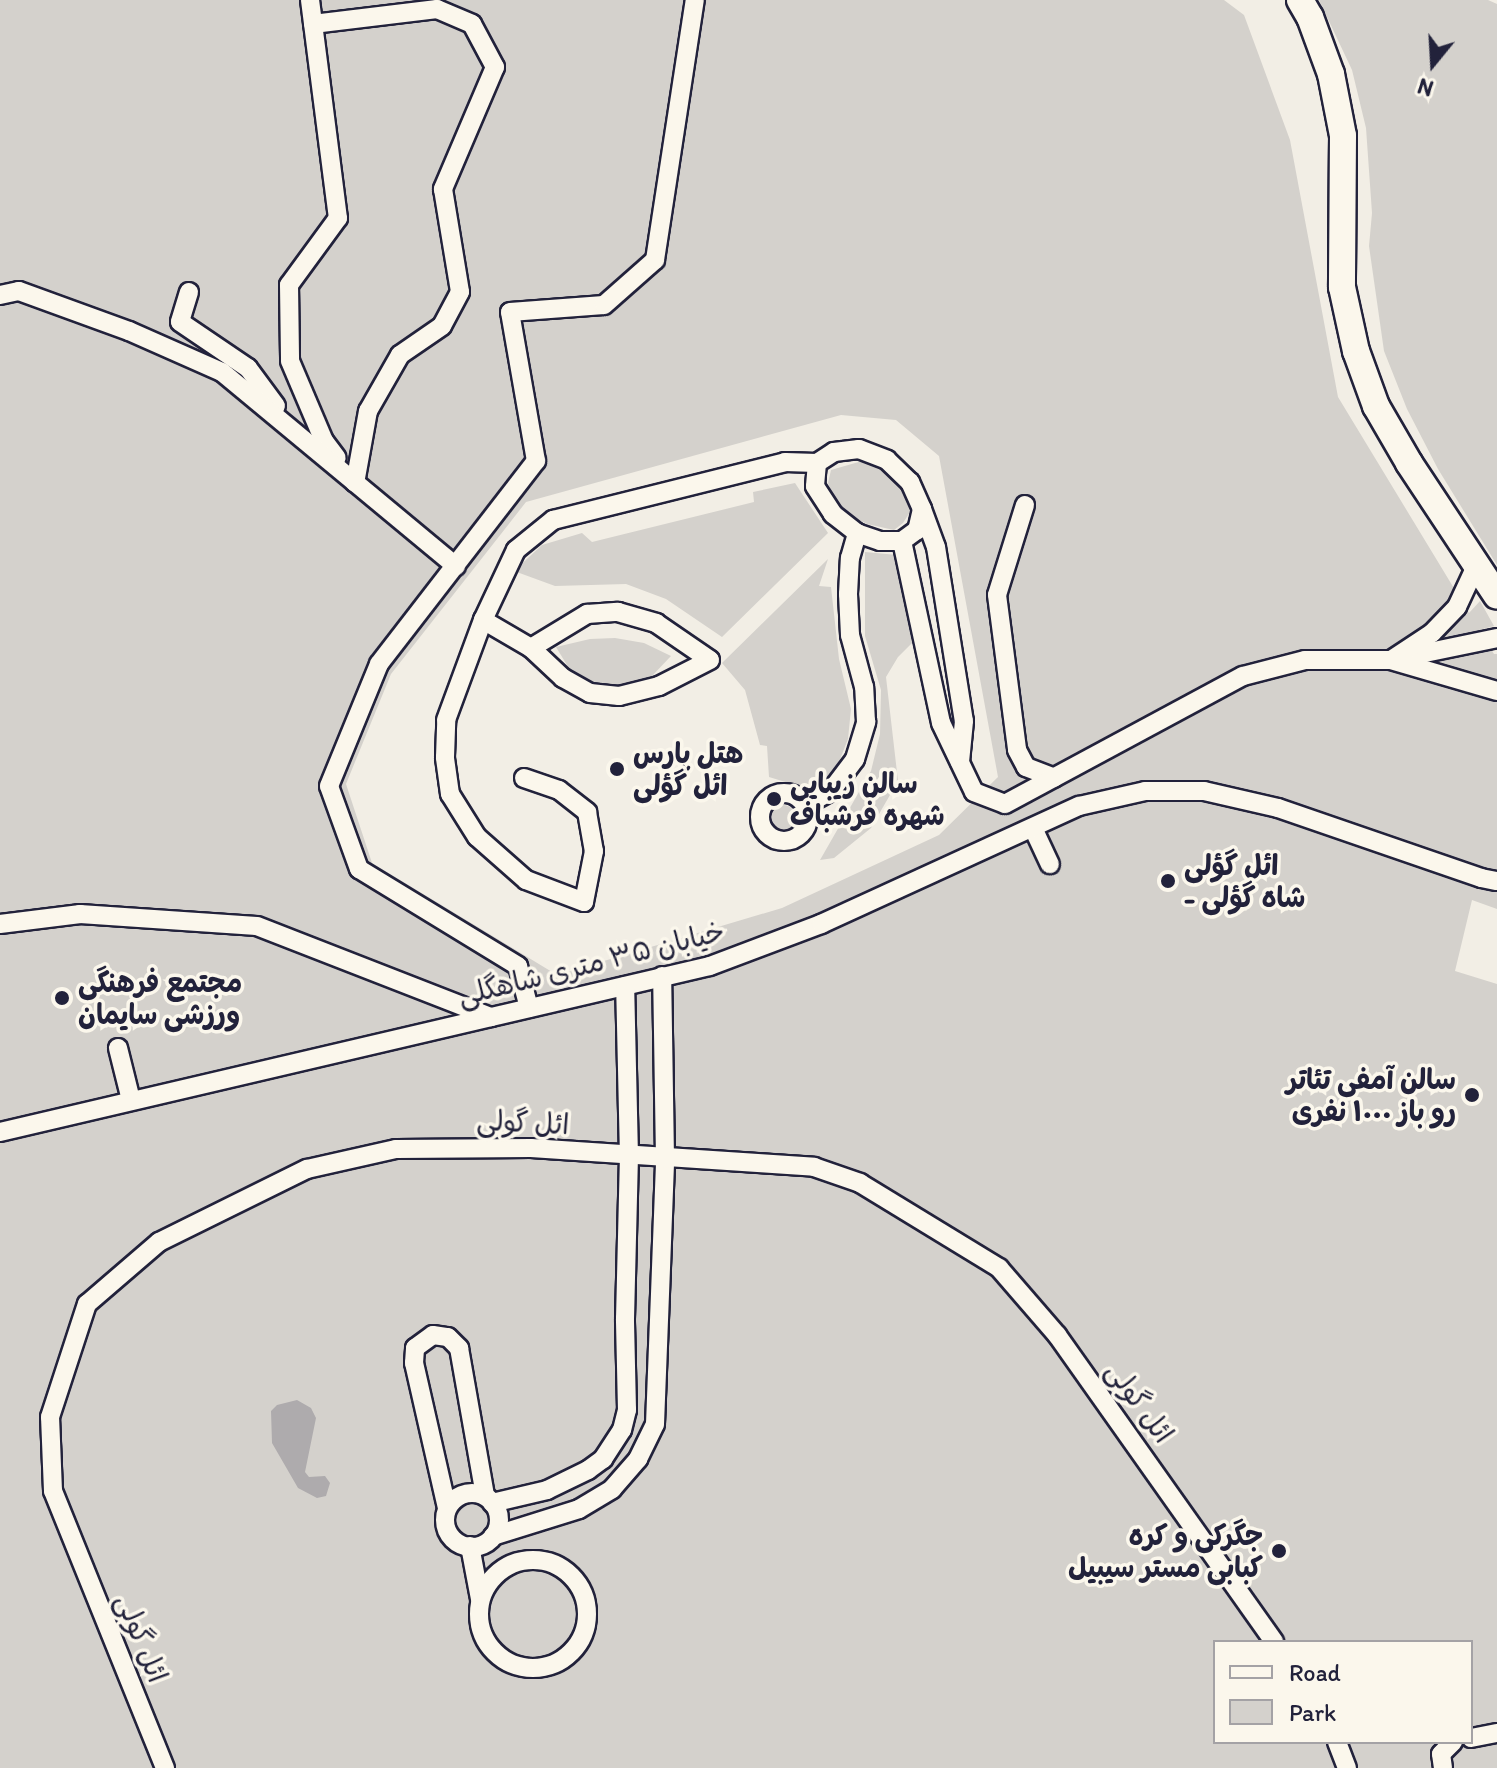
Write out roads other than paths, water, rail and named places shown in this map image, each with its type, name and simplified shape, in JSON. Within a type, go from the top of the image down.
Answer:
[{"type":"highway","points":[[1300,0],[1310,17],[1331,74],[1343,136],[1342,287],[1356,351],[1376,406],[1497,596]]},
{"type":"street","points":[[310,0],[338,218],[289,285],[290,361],[324,441],[355,483]]},
{"type":"street","points":[[529,1008],[518,966],[359,869],[329,786],[379,664],[536,461],[510,312],[604,305],[655,260],[695,0]]},
{"type":"street","points":[[313,24],[437,9],[472,24],[495,67],[443,189],[460,292],[442,326],[400,355],[368,411],[355,483]]},
{"type":"street","points":[[0,295],[19,291],[129,331],[222,372],[456,566]]},
{"type":"street","points":[[189,292],[180,322],[248,368],[303,439]]},
{"type":"street","points":[[524,778],[559,790],[587,812],[594,851],[584,902],[526,880],[477,837],[450,794],[445,757],[446,720],[483,620],[516,550],[553,520],[785,462],[817,463],[834,452],[859,449],[887,460],[910,482],[936,547],[964,721],[960,765]]},
{"type":"street","points":[[817,463],[815,486],[833,514],[857,533],[880,541],[902,541],[917,530],[922,509]]},
{"type":"street","points":[[1025,505],[997,595],[1017,750],[1026,767],[1054,778]]},
{"type":"street","points":[[806,805],[831,791],[855,759],[866,722],[864,687],[850,635],[848,594],[850,558],[857,533]]},
{"type":"street","points":[[902,541],[941,723],[974,792],[1005,804],[1243,676],[1305,660],[1391,660],[1497,638]]},
{"type":"street","points":[[1391,660],[1432,633],[1457,607],[1476,566]]},
{"type":"street","points":[[483,620],[531,648],[563,678],[590,693],[619,696],[659,686],[710,660],[656,623],[618,612],[587,614],[531,648]]},
{"type":"street","points":[[1391,660],[1497,691]]},
{"type":"street","name":"خیابان ۳۵ متری شاهگلی","points":[[0,1132],[710,966],[821,924],[1079,806],[1132,794],[1204,791],[1278,808],[1497,881]]},
{"type":"street","points":[[1033,828],[1050,864]]},
{"type":"street","points":[[0,924],[80,914],[257,926],[492,1017]]},
{"type":"street","points":[[493,1536],[579,1509],[612,1489],[627,1474],[649,1441],[658,1407],[665,1159],[662,976]]},
{"type":"street","points":[[447,1508],[459,1496],[477,1493],[489,1500],[547,1490],[603,1459],[622,1430],[627,1410],[625,1319],[629,1157],[625,986]]},
{"type":"street","points":[[118,1048],[131,1100]]},
{"type":"street","name":"ائل گولی","points":[[165,1768],[53,1491],[50,1417],[87,1304],[159,1242],[307,1169],[396,1149],[531,1148],[629,1157],[814,1167],[860,1183],[999,1268],[1057,1335],[1273,1640]]},
{"type":"street","points":[[433,1335],[448,1337],[459,1348],[489,1500],[498,1519],[493,1536],[487,1542],[470,1546],[454,1540],[448,1533],[447,1508],[414,1363],[415,1348],[433,1335]]},
{"type":"street","points":[[517,1529],[526,1560]]},
{"type":"street","points":[[470,1546],[483,1635],[493,1650],[507,1662],[525,1667],[543,1667],[573,1651],[587,1622],[581,1590],[558,1566],[526,1560],[497,1573],[480,1599]]},
{"type":"street","points":[[1473,1738],[1497,1733]]},
{"type":"street","points":[[1338,1744],[1347,1768]]},
{"type":"street","points":[[1443,1768],[1441,1754],[1451,1744]]},
{"type":"place","name":"هتل پارس ائل گؤلی","points":[[617,769]]},
{"type":"place","name":"سالن زیبایی شهره فرشباف","points":[[774,799]]},
{"type":"place","name":"ائل گؤلی - شاه گؤلی","points":[[1168,881]]},
{"type":"place","name":"مجتمع فرهنگی ورزشی سایمان","points":[[62,998]]},
{"type":"place","name":"سالن آمفی تئاتر رو باز ۱۰۰۰ نفری","points":[[1472,1095]]},
{"type":"place","name":"جگرکی و کره کبابی مستر سیبیل","points":[[1279,1551]]}]
